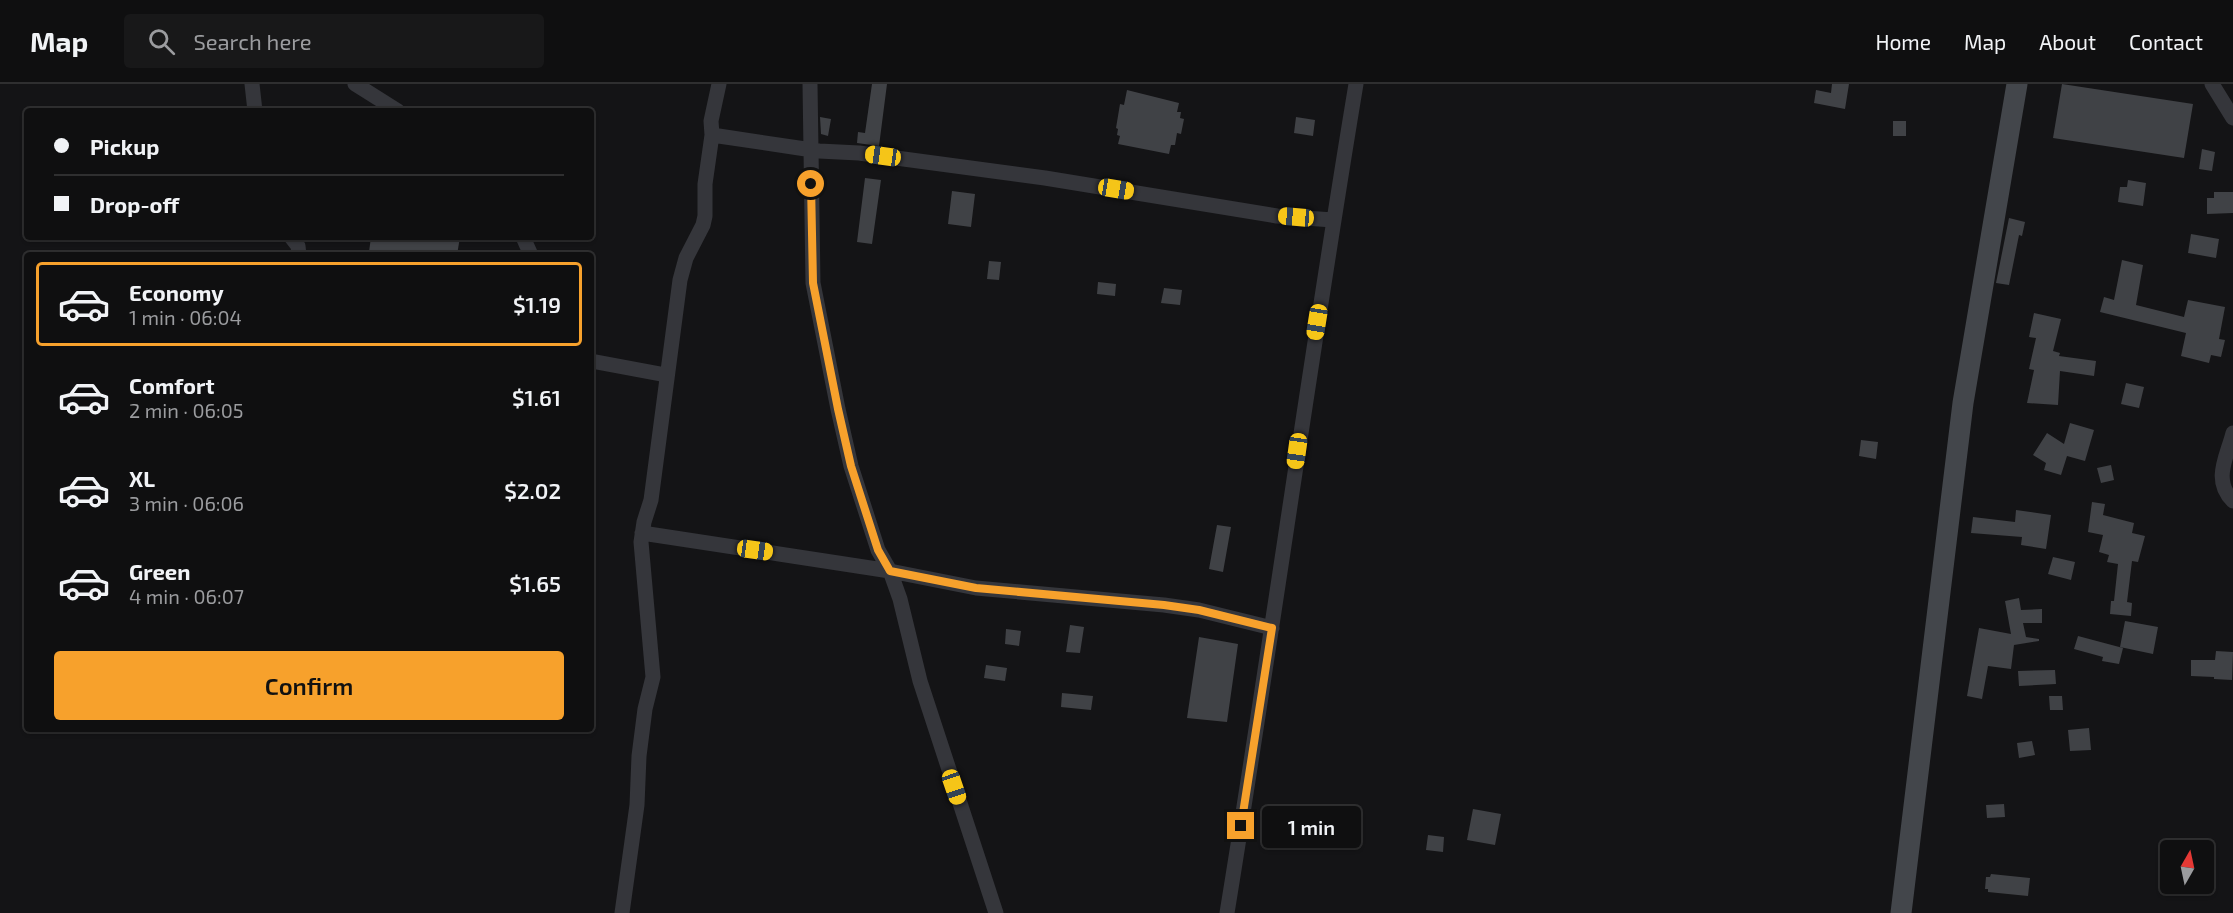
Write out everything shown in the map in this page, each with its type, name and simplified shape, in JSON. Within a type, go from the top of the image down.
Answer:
[{"type":"main road","points":[[1901,913],[1963,403],[2017,84]]},
{"type":"street","points":[[252,84],[255,108]]},
{"type":"street","points":[[355,84],[393,108]]},
{"type":"street","points":[[622,913],[637,805],[639,756],[645,710],[653,677],[642,533],[651,500],[680,280],[686,258],[703,225],[705,216],[705,184],[712,135],[711,121],[718,84]]},
{"type":"street","points":[[810,84],[813,283],[851,466],[878,550],[890,571],[900,599],[920,681],[996,913]]},
{"type":"street","points":[[1227,913],[1333,220],[1356,84]]},
{"type":"street","points":[[2214,85],[2233,118]]},
{"type":"street","points":[[712,135],[819,151],[860,153],[1045,178],[1277,216],[1333,220]]},
{"type":"street","points":[[594,363],[666,375]]},
{"type":"street","points":[[2233,433],[2221,474],[2222,485],[2233,501]]},
{"type":"street","points":[[642,533],[890,571],[976,588],[1187,608],[1272,628]]},
{"type":"building","points":[[872,84],[887,84],[879,146],[857,143],[858,132],[865,133]]},
{"type":"building","points":[[1832,84],[1849,84],[1845,109],[1814,103],[1816,90],[1831,93]]},
{"type":"building","points":[[2062,84],[2193,104],[2184,158],[2053,138]]},
{"type":"building","points":[[1127,90],[1179,103],[1177,112],[1181,112],[1180,118],[1184,119],[1181,134],[1177,133],[1175,145],[1171,145],[1169,154],[1118,144],[1120,136],[1117,135],[1118,129],[1116,128],[1120,104],[1124,105]]},
{"type":"building","points":[[820,117],[831,119],[828,136],[821,134]]},
{"type":"building","points":[[1296,117],[1315,120],[1313,136],[1294,133]]},
{"type":"building","points":[[1893,121],[1906,121],[1906,136],[1893,136]]},
{"type":"building","points":[[2202,149],[2215,152],[2212,171],[2199,169]]},
{"type":"building","points":[[865,178],[881,180],[872,244],[857,242]]},
{"type":"building","points":[[2128,180],[2146,183],[2143,206],[2118,202],[2120,187],[2127,187]]},
{"type":"building","points":[[952,191],[975,194],[971,227],[948,224]]},
{"type":"building","points":[[2214,192],[2233,192],[2233,213],[2207,214],[2207,198],[2214,198]]},
{"type":"building","points":[[2009,218],[2025,222],[2022,236],[2019,235],[2009,285],[1996,283]]},
{"type":"building","points":[[2191,234],[2219,239],[2216,258],[2188,253]]},
{"type":"building","points":[[371,240],[460,240],[458,252],[369,252]]},
{"type":"building","points":[[2122,260],[2143,265],[2136,305],[2184,317],[2188,300],[2225,307],[2219,339],[2225,340],[2221,357],[2211,355],[2209,363],[2181,356],[2186,333],[2100,312],[2104,297],[2114,300]]},
{"type":"building","points":[[989,261],[1001,262],[999,280],[987,279]]},
{"type":"building","points":[[1098,282],[1116,284],[1115,296],[1097,294]]},
{"type":"building","points":[[1164,288],[1182,290],[1180,305],[1161,303]]},
{"type":"building","points":[[2034,313],[2061,319],[2053,351],[2060,353],[2059,356],[2096,361],[2094,376],[2060,371],[2058,405],[2027,403],[2034,370],[2029,369],[2036,338],[2029,337]]},
{"type":"building","points":[[2126,383],[2144,387],[2139,408],[2121,404]]},
{"type":"building","points":[[2070,423],[2094,430],[2085,461],[2067,456],[2061,475],[2044,470],[2046,463],[2033,455],[2047,433],[2064,444]]},
{"type":"building","points":[[1861,440],[1878,442],[1876,459],[1859,456]]},
{"type":"building","points":[[2111,465],[2114,480],[2101,483],[2097,468]]},
{"type":"building","points":[[2092,502],[2105,504],[2103,515],[2134,523],[2132,533],[2145,536],[2138,562],[2132,561],[2127,602],[2132,603],[2131,616],[2110,614],[2111,601],[2114,601],[2118,564],[2107,562],[2109,555],[2099,552],[2103,535],[2088,532]]},
{"type":"building","points":[[2016,510],[2051,515],[2046,549],[2021,545],[2022,537],[1971,533],[1973,517],[2015,522]]},
{"type":"building","points":[[1217,525],[1231,527],[1223,572],[1209,569]]},
{"type":"building","points":[[2053,557],[2075,562],[2071,580],[2048,574]]},
{"type":"building","points":[[2019,598],[2021,610],[2042,609],[2042,623],[2023,623],[2026,637],[2039,639],[2039,641],[2014,645],[2011,669],[1988,666],[1982,699],[1967,696],[1979,628],[2011,634],[2005,601]]},
{"type":"building","points":[[2125,621],[2158,627],[2153,654],[2120,647]]},
{"type":"building","points":[[1070,625],[1084,627],[1080,653],[1066,652]]},
{"type":"building","points":[[1006,629],[1021,631],[1019,646],[1005,644]]},
{"type":"building","points":[[2078,636],[2123,648],[2119,664],[2102,661],[2103,657],[2074,649]]},
{"type":"building","points":[[1199,637],[1238,644],[1227,722],[1187,718]]},
{"type":"building","points":[[2216,651],[2233,652],[2232,680],[2191,676],[2191,660],[2215,660]]},
{"type":"building","points":[[986,665],[1007,668],[1005,681],[984,678]]},
{"type":"building","points":[[2055,670],[2056,684],[2019,686],[2018,671]]},
{"type":"building","points":[[1062,693],[1093,696],[1091,710],[1061,707]]},
{"type":"building","points":[[2049,696],[2062,696],[2063,710],[2050,710]]},
{"type":"building","points":[[2089,728],[2091,750],[2070,751],[2068,730]]},
{"type":"building","points":[[2032,741],[2035,755],[2019,758],[2017,743]]},
{"type":"building","points":[[2004,804],[2005,817],[1987,818],[1986,805]]},
{"type":"building","points":[[1473,809],[1501,814],[1495,845],[1467,840]]},
{"type":"building","points":[[1428,835],[1444,837],[1443,852],[1426,850]]},
{"type":"building","points":[[1991,874],[2030,878],[2028,896],[1988,892],[1988,889],[1985,889],[1986,877],[1990,877]]},
{"type":"route","points":[[811,184],[813,283],[838,409],[851,466],[878,550],[890,571],[976,588],[1199,610],[1272,628],[1241,826]]}]
